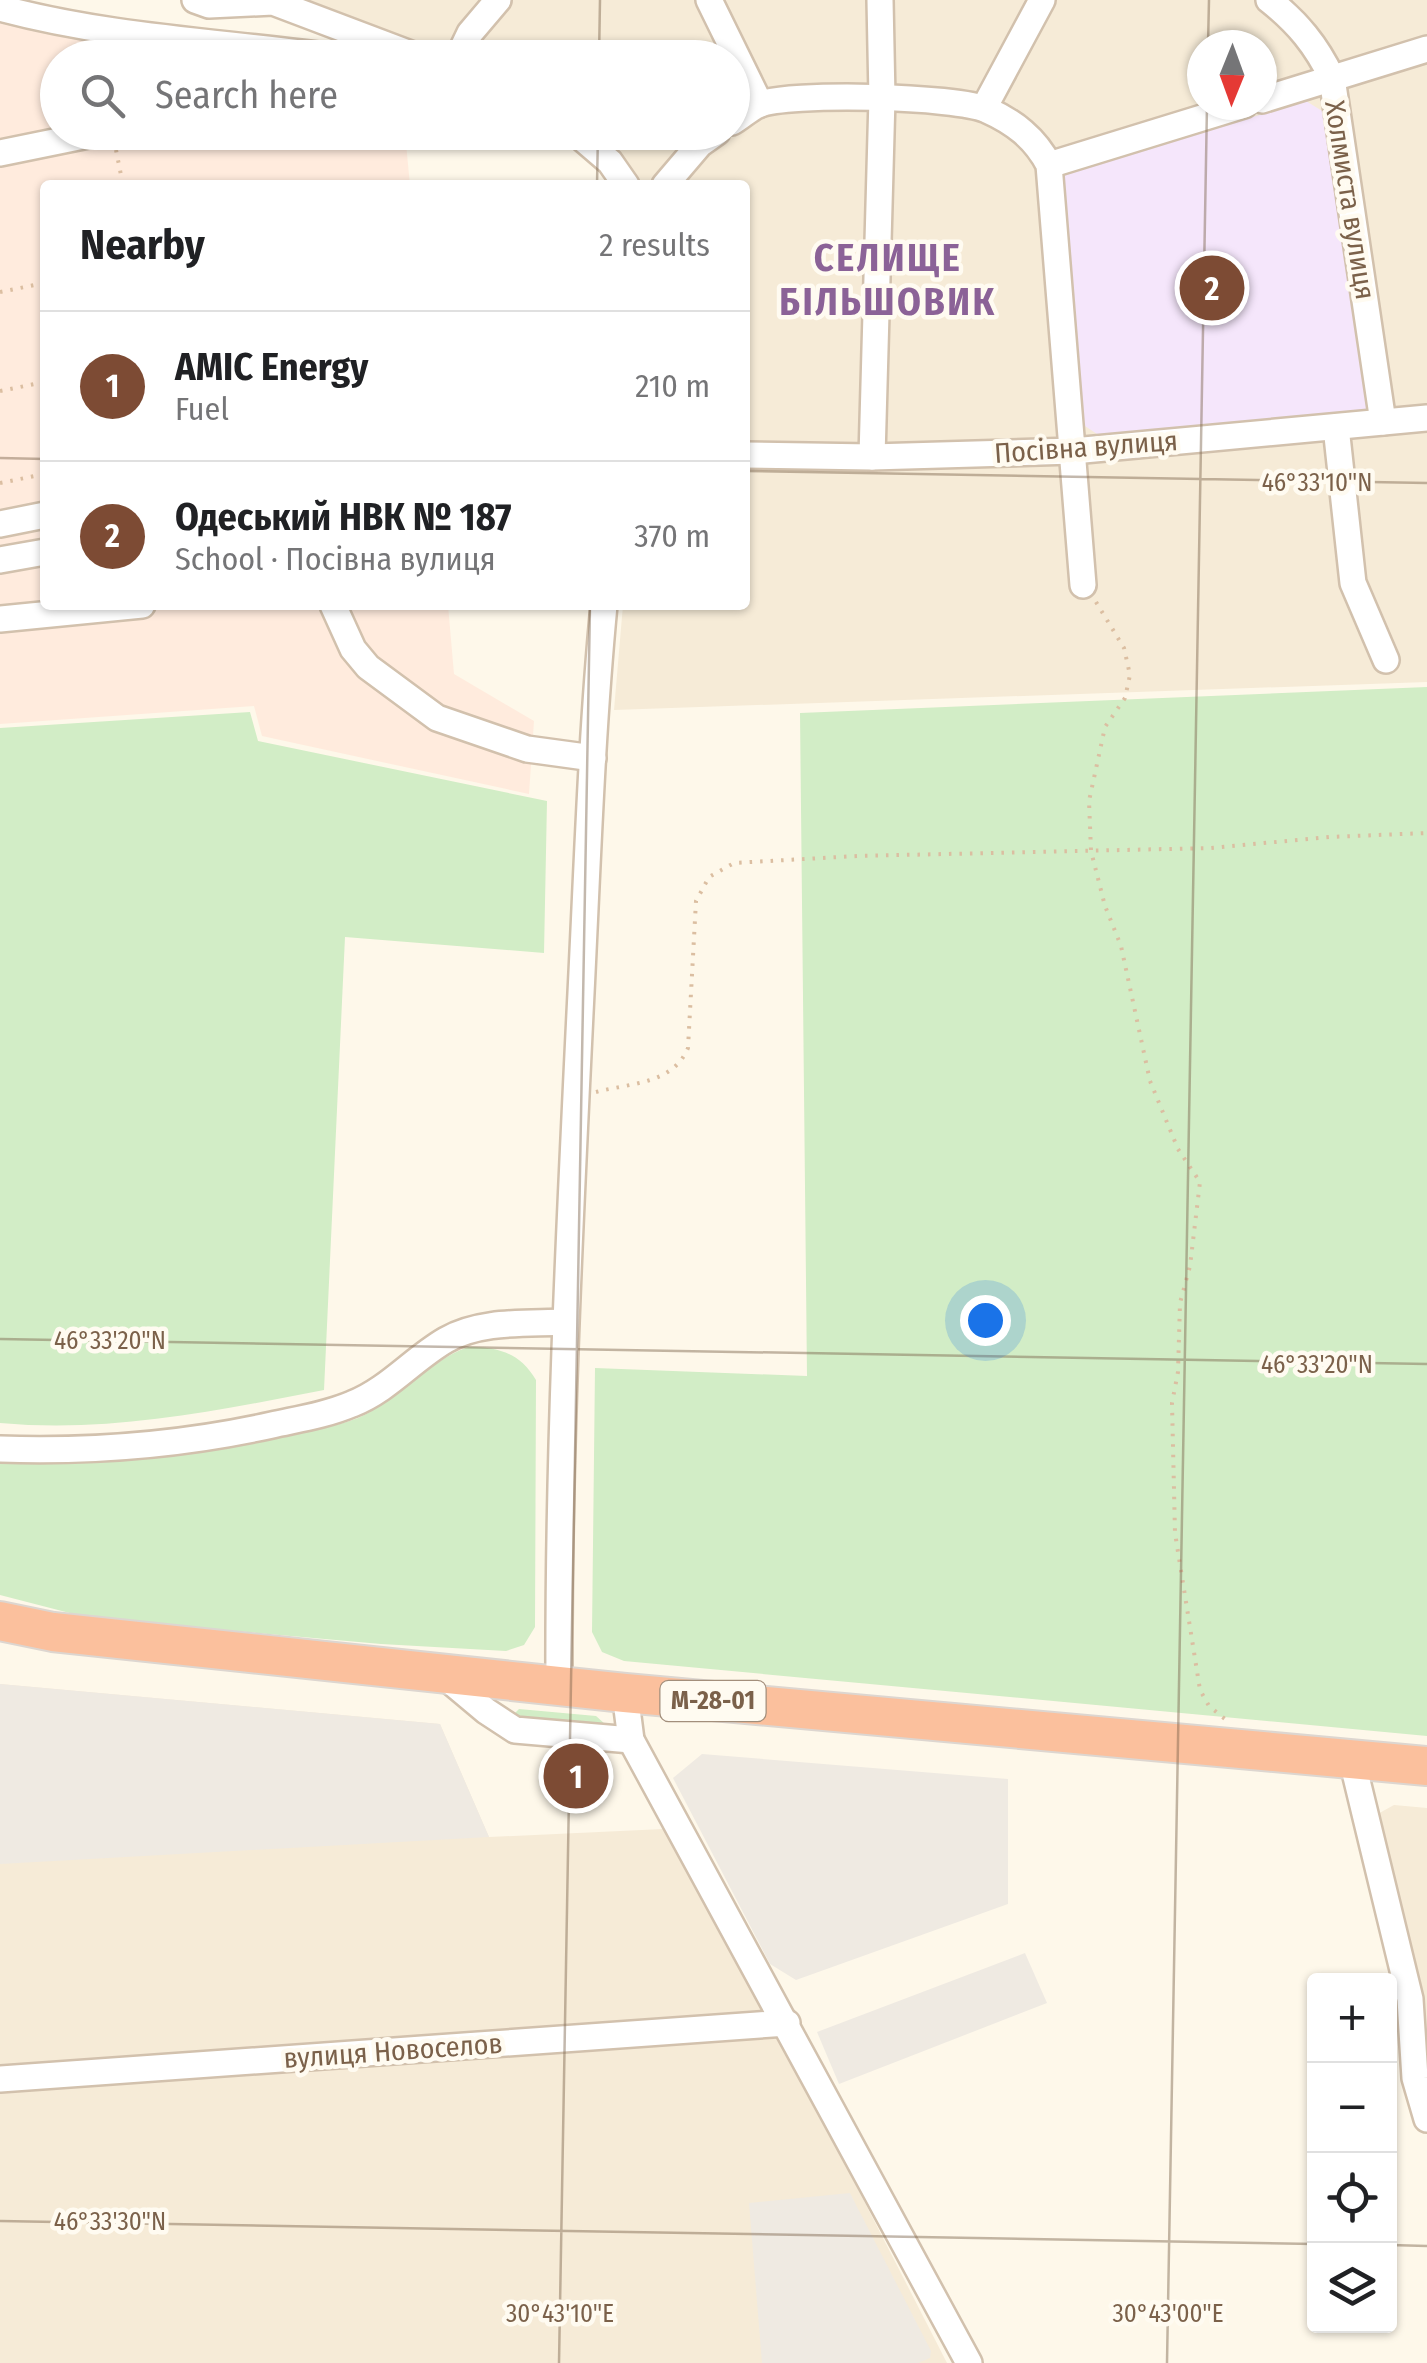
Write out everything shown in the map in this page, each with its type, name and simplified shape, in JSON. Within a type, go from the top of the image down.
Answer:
[{"type":"highway","name":"М-28-01","points":[[0,1621],[53,1632],[560,1687],[1427,1766]]},
{"type":"street","points":[[467,40],[498,0]]},
{"type":"street","points":[[709,0],[729,40]]},
{"type":"street","points":[[872,457],[882,98],[880,0]]},
{"type":"street","points":[[984,108],[1042,0]]},
{"type":"street","name":"Холмиста вулиця","points":[[1269,0],[1295,21],[1318,49],[1332,78],[1383,422]]},
{"type":"street","points":[[205,2],[272,2],[373,40]]},
{"type":"street","points":[[0,8],[63,25],[190,40]]},
{"type":"street","points":[[1277,95],[1427,50]]},
{"type":"street","points":[[750,84],[760,104]]},
{"type":"street","points":[[750,110],[760,104],[812,98],[923,98],[984,108],[1037,142],[1049,164],[1083,585]]},
{"type":"street","points":[[1049,164],[1194,120]]},
{"type":"street","points":[[0,153],[40,149]]},
{"type":"street","points":[[596,150],[623,180]]},
{"type":"street","points":[[668,180],[695,150]]},
{"type":"street","name":"Посівна вулиця","points":[[750,454],[872,457],[1073,451],[1427,418]]},
{"type":"street","points":[[1336,427],[1353,584],[1386,660]]},
{"type":"street","points":[[0,524],[40,516]]},
{"type":"street","points":[[0,560],[40,553]]},
{"type":"street","points":[[0,619],[91,610]]},
{"type":"street","points":[[330,610],[368,667],[437,718],[527,748],[593,758]]},
{"type":"street","points":[[560,1687],[558,1503],[565,1322],[604,610]]},
{"type":"street","points":[[0,1449],[121,1448],[219,1435],[329,1413],[368,1396],[447,1339],[464,1332],[484,1326],[565,1322]]},
{"type":"street","points":[[443,1674],[486,1712],[515,1730],[631,1740]]},
{"type":"street","points":[[625,1693],[631,1740],[969,2363]]},
{"type":"street","points":[[1352,1760],[1410,1999],[1415,2078],[1427,2120]]},
{"type":"street","name":"вулиця Новоселов","points":[[0,2079],[786,2023]]},
{"type":"path","points":[[112,150],[121,180]]},
{"type":"path","points":[[0,292],[40,284]]},
{"type":"path","points":[[0,391],[40,383]]},
{"type":"path","points":[[0,483],[40,475]]},
{"type":"path","points":[[1083,585],[1124,648],[1130,675],[1124,698],[1105,727],[1088,801],[1091,851],[1105,906],[1121,946],[1150,1081],[1178,1149],[1200,1182],[1190,1266],[1180,1303],[1178,1372],[1172,1403],[1175,1533],[1200,1690],[1209,1706],[1234,1727],[1240,1749]]},
{"type":"path","points":[[576,1097],[667,1075],[681,1065],[688,1048],[696,901],[709,878],[734,863],[857,856],[1211,848],[1427,833]]},
{"type":"shaded area","points":[[270,0],[1427,0],[1427,682],[614,710],[623,610],[750,610],[750,180],[634,180],[612,150],[750,150],[750,40],[399,40]]},
{"type":"shaded area","points":[[0,17],[167,40],[40,40],[40,150],[407,150],[410,180],[40,180],[40,610],[448,610],[454,674],[534,721],[529,794],[262,736],[254,706],[0,724]]},
{"type":"shaded area","points":[[1306,101],[1327,114],[1371,401],[1362,417],[1103,438],[1082,424],[1059,175],[1243,120],[1277,120],[1277,110]]},
{"type":"shaded area","points":[[0,1684],[440,1724],[489,1837],[663,1829],[779,2035],[947,2363],[0,2363]]},
{"type":"shaded area","points":[[0,1684],[440,1724],[489,1837],[0,1864]]},
{"type":"shaded area","points":[[702,1754],[1008,1779],[1008,1904],[796,1980],[770,1964],[673,1778]]},
{"type":"shaded area","points":[[1394,1805],[1427,1808],[1427,2086],[1425,2002],[1374,1816]]},
{"type":"shaded area","points":[[1025,1953],[1047,2003],[839,2084],[817,2032]]},
{"type":"shaded area","points":[[850,2193],[931,2351],[930,2358],[918,2363],[762,2363],[749,2203]]},
{"type":"green space","points":[[1427,687],[1427,1736],[624,1661],[602,1652],[592,1632],[595,1368],[807,1376],[800,713]]},
{"type":"green space","points":[[250,712],[258,741],[547,801],[544,953],[345,937],[324,1390],[122,1422],[0,1423],[0,728]]},
{"type":"green space","points":[[468,1347],[508,1353],[523,1363],[536,1380],[535,1627],[524,1645],[506,1651],[381,1644],[89,1618],[0,1595],[0,1463],[173,1454],[328,1427],[373,1410],[439,1362]]},
{"type":"green space","points":[[519,1709],[596,1716],[606,1725],[605,1728],[519,1720],[513,1715]]},
{"type":"place","name":"Одеський НВК № 187","points":[[1212,288]]},
{"type":"place","name":"AMIC Energy","points":[[576,1776]]},
{"type":"district","name":"СЕЛИЩЕ БІЛЬШОВИК","points":[[888,280]]}]
